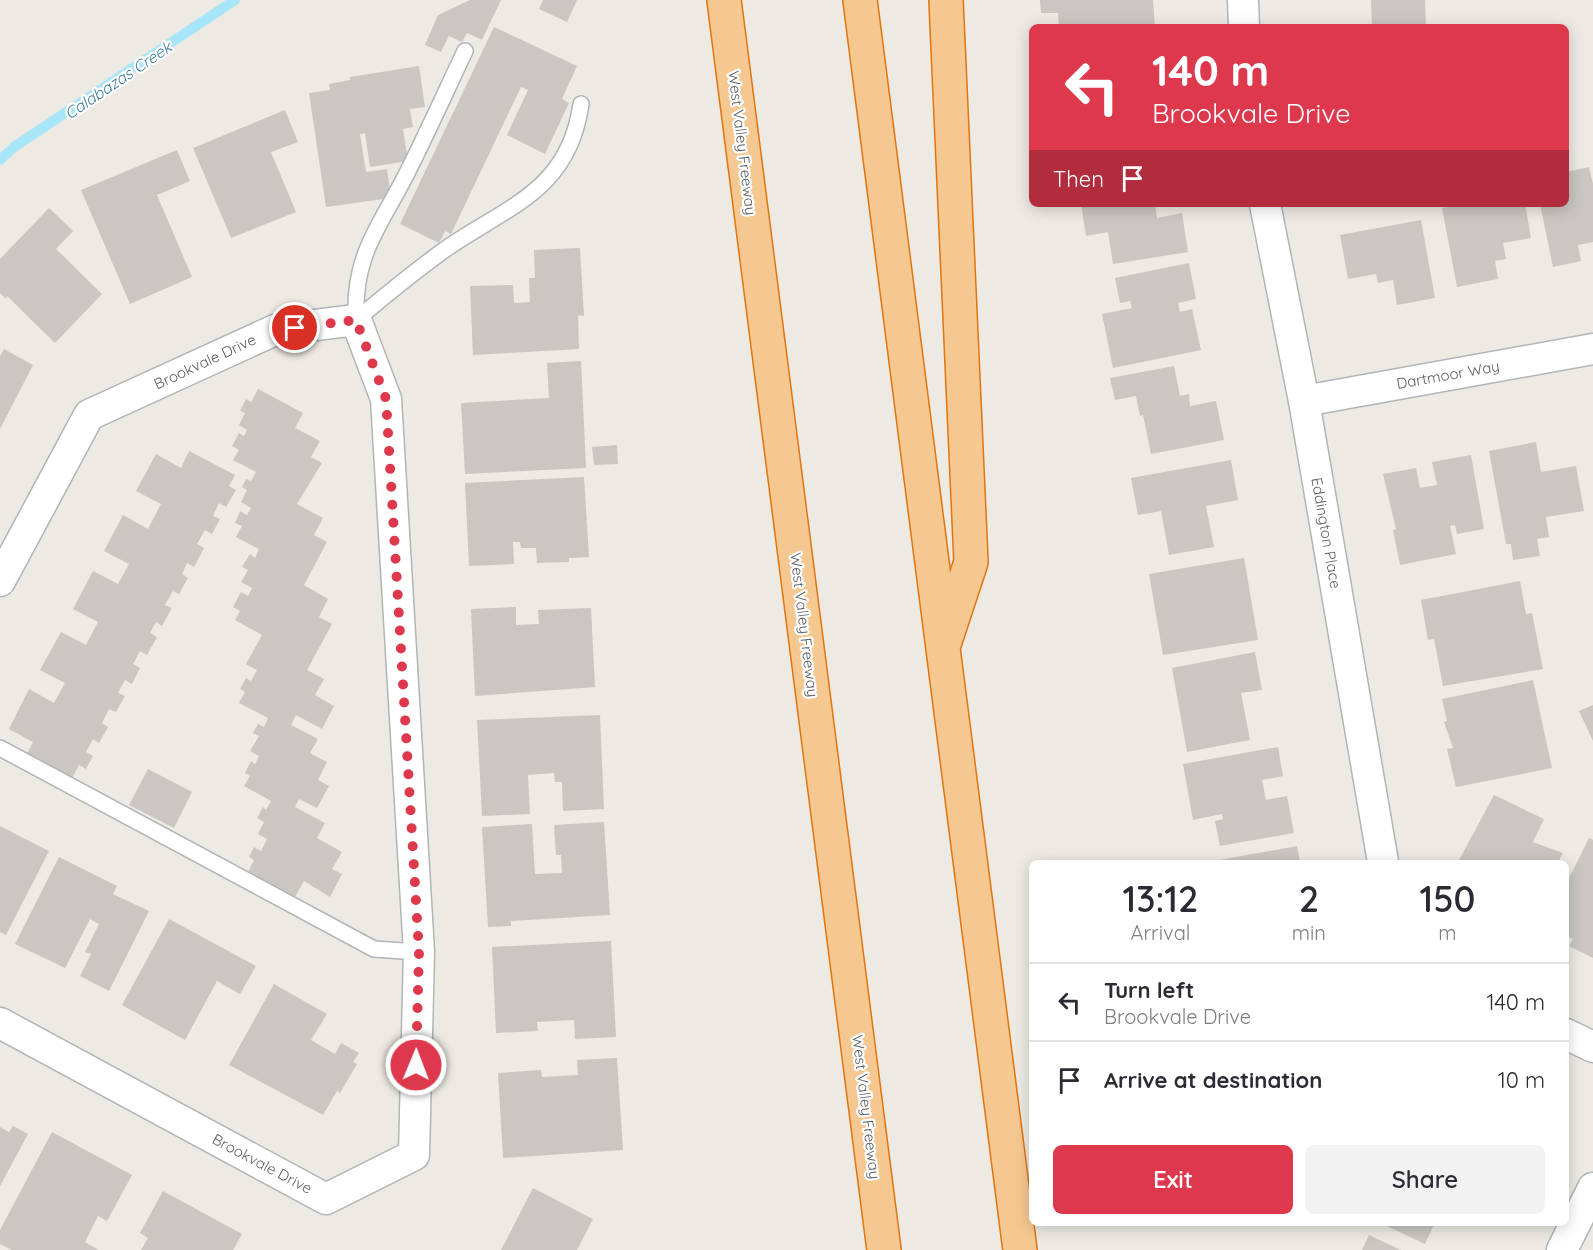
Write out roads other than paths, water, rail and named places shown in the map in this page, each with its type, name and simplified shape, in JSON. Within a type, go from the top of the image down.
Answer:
[{"type":"highway","name":"West Valley Freeway","points":[[724,0],[884,1250]]},
{"type":"highway","points":[[860,0],[1020,1250]]},
{"type":"highway","points":[[942,649],[971,562],[946,0]]},
{"type":"street","points":[[1243,0],[1244,24]]},
{"type":"street","name":"Eddington Place","points":[[1266,207],[1304,401],[1383,860]]},
{"type":"street","name":"Brookvale Drive","points":[[0,1023],[326,1199],[414,1155],[419,952],[386,399],[356,320],[275,330],[89,415],[1,578]]},
{"type":"street","name":"Dartmoor Way","points":[[1304,401],[1593,349]]},
{"type":"street","points":[[1569,1035],[1593,1047]]},
{"type":"street","points":[[1562,1250],[1593,1188]]},
{"type":"lane","points":[[356,320],[355,291],[363,256],[410,169],[465,51]]},
{"type":"lane","points":[[356,320],[417,269],[542,185],[566,156],[577,129],[581,104]]},
{"type":"lane","points":[[0,748],[374,949],[419,952]]},
{"type":"waterway","name":"Calabazas Creek","points":[[0,160],[14,147],[235,0]]}]
